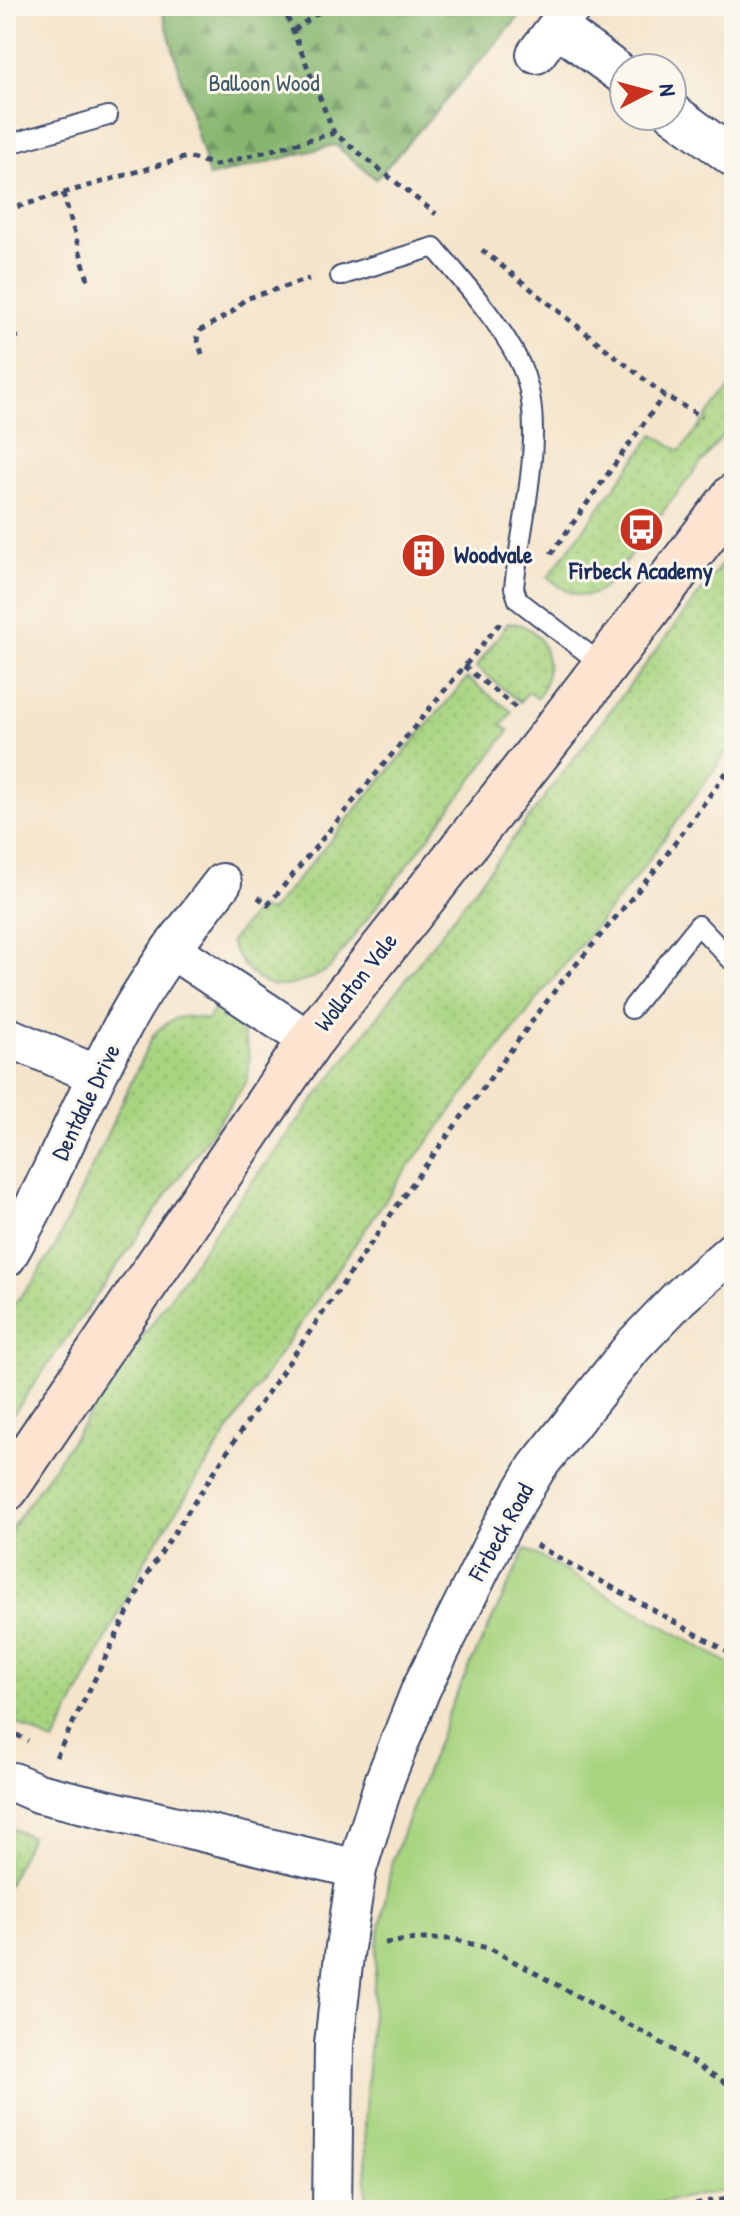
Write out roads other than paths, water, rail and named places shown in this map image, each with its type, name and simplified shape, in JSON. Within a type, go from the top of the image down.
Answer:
[{"type":"street","points":[[555,29],[608,65]]},
{"type":"street","points":[[688,124],[734,158]]},
{"type":"street","name":"Wollaton Vale","points":[[6,1489],[310,1041],[551,736],[734,496]]},
{"type":"street","name":"Dentdale Drive","points":[[6,1258],[36,1207],[131,1010],[171,949],[222,883]]},
{"type":"street","points":[[171,949],[310,1041]]},
{"type":"street","points":[[6,1036],[97,1075]]},
{"type":"street","name":"Firbeck Road","points":[[332,2210],[334,2044],[357,1869],[385,1779],[421,1689],[502,1526],[537,1467],[634,1345],[679,1298],[734,1250]]},
{"type":"street","points":[[26,1787],[357,1869]]},
{"type":"lane","points":[[6,145],[108,116]]},
{"type":"lane","points":[[340,276],[434,247],[476,297],[512,349],[525,377],[532,440],[528,495],[514,588],[518,600],[604,666]]},
{"type":"lane","points":[[631,1009],[698,925],[734,963]]},
{"type":"place","name":"Firbeck Academy","points":[[641,529]]},
{"type":"place","name":"Woodvale","points":[[423,555]]},
{"type":"park label","name":"Balloon Wood","points":[[264,83]]}]
